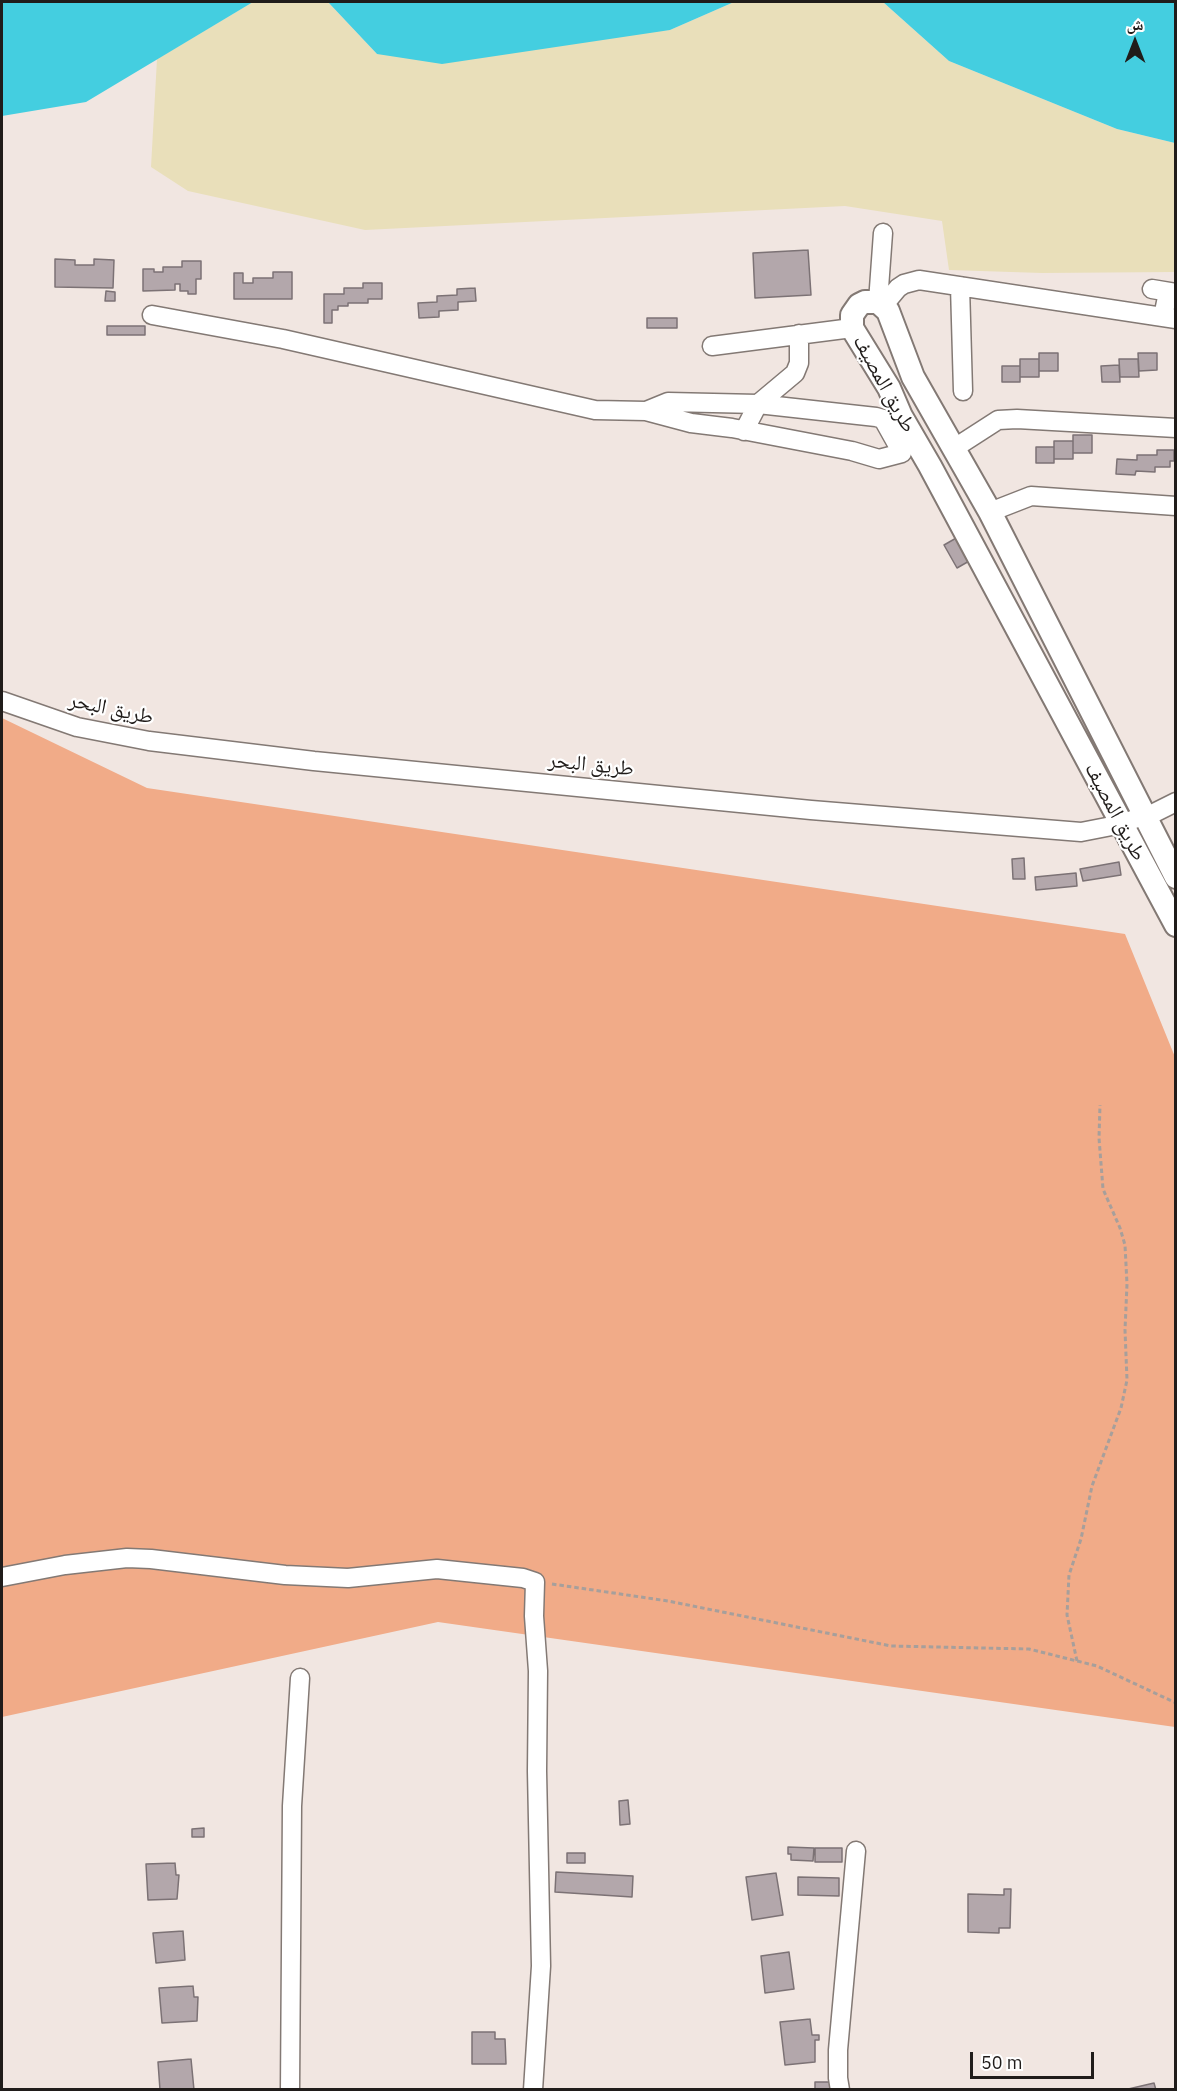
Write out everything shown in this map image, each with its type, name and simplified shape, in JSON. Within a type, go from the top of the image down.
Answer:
[{"type":"main road","name":"طريق المصيف","points":[[1176,877],[990,512],[914,377],[888,311],[881,304],[865,302],[855,309],[851,322],[852,328],[889,388],[901,416],[1176,925]]},
{"type":"main road","points":[[889,388],[914,377]]},
{"type":"main road","points":[[901,416],[928,404]]},
{"type":"street","points":[[881,304],[883,233]]},
{"type":"street","points":[[881,304],[898,288],[911,281],[926,280],[1169,318],[1165,291]]},
{"type":"street","points":[[960,286],[963,391]]},
{"type":"street","points":[[152,315],[283,339],[595,410],[646,411],[691,423],[852,451],[879,459],[902,453],[885,422],[880,418],[758,404],[668,402],[646,411]]},
{"type":"street","points":[[712,346],[852,328]]},
{"type":"street","points":[[744,431],[758,404],[795,373],[799,363],[799,334]]},
{"type":"street","points":[[953,448],[998,420],[1017,419],[1176,428]]},
{"type":"street","points":[[990,512],[1031,496],[1176,506]]},
{"type":"street","name":"طريق البحر","points":[[2,701],[77,727],[139,739],[314,761],[811,810],[1072,832],[1144,818],[1176,802]]},
{"type":"street","points":[[2,1577],[65,1565],[127,1558],[285,1575],[348,1578],[437,1569],[523,1578],[536,1582],[534,1617],[538,1671],[537,1771],[541,1966],[534,2090]]},
{"type":"street","points":[[290,2090],[292,1806],[300,1678]]},
{"type":"street","points":[[840,2090],[838,2050],[856,1851]]},
{"type":"path","points":[[1077,1661],[1067,1615],[1070,1575],[1081,1539],[1092,1486],[1121,1408],[1127,1380],[1125,1245],[1103,1189],[1099,1138],[1100,1105]]},
{"type":"path","points":[[536,1582],[668,1601],[891,1646],[1029,1649],[1097,1666],[1176,1703]]},
{"type":"shaded area","points":[[2,718],[147,788],[1125,934],[1175,1057],[1175,1727],[438,1622],[2,1717]]},
{"type":"sand","points":[[253,2],[328,2],[377,54],[670,30],[734,2],[883,2],[949,61],[1117,129],[1175,143],[1175,272],[1042,273],[949,270],[942,221],[845,206],[365,230],[188,191],[151,167],[157,59]]},
{"type":"water","points":[[2,2],[253,2],[86,102],[2,116]]},
{"type":"water","points":[[328,2],[734,2],[670,30],[442,64],[377,54]]},
{"type":"water","points":[[883,2],[1175,2],[1175,143],[1117,129],[949,61]]},
{"type":"building","points":[[808,250],[811,295],[755,298],[753,253]]},
{"type":"building","points":[[55,259],[75,260],[75,265],[94,265],[94,259],[114,260],[113,288],[55,287]]},
{"type":"building","points":[[182,261],[201,261],[201,279],[196,279],[196,294],[180,291],[180,284],[175,284],[175,290],[143,291],[143,269],[163,272],[163,267],[182,267]]},
{"type":"building","points":[[273,272],[292,272],[292,299],[234,299],[234,273],[243,273],[243,283],[253,283],[253,278],[273,278]]},
{"type":"building","points":[[363,283],[382,283],[382,299],[368,299],[368,303],[348,303],[348,306],[338,306],[338,310],[332,310],[332,323],[324,323],[324,294],[344,294],[344,288],[363,288]]},
{"type":"building","points":[[475,288],[476,301],[458,302],[458,310],[439,311],[439,317],[419,318],[418,303],[437,302],[437,296],[457,295],[457,289]]},
{"type":"building","points":[[106,291],[115,292],[115,301],[105,301]]},
{"type":"building","points":[[647,318],[677,318],[677,328],[647,328]]},
{"type":"building","points":[[107,326],[145,326],[145,335],[107,335]]},
{"type":"building","points":[[1039,353],[1058,353],[1058,371],[1039,371]]},
{"type":"building","points":[[1138,353],[1157,353],[1157,370],[1139,371]]},
{"type":"building","points":[[1020,359],[1039,359],[1039,377],[1020,377]]},
{"type":"building","points":[[1119,359],[1138,359],[1139,377],[1120,377]]},
{"type":"building","points":[[1119,365],[1120,382],[1102,382],[1101,366]]},
{"type":"building","points":[[1002,366],[1020,366],[1020,382],[1002,382]]},
{"type":"building","points":[[1073,435],[1092,435],[1092,453],[1073,453]]},
{"type":"building","points":[[1054,441],[1073,441],[1073,459],[1054,459]]},
{"type":"building","points":[[1036,447],[1054,447],[1054,463],[1036,463]]},
{"type":"building","points":[[1157,450],[1174,450],[1174,461],[1170,461],[1170,467],[1155,467],[1155,472],[1136,471],[1135,475],[1116,474],[1117,459],[1137,460],[1137,455],[1157,455]]},
{"type":"building","points":[[958,537],[971,560],[957,568],[944,545]]},
{"type":"building","points":[[1024,858],[1025,879],[1013,879],[1012,859]]},
{"type":"building","points":[[1119,862],[1121,875],[1083,881],[1080,869]]},
{"type":"building","points":[[1076,873],[1077,886],[1036,890],[1035,877]]},
{"type":"building","points":[[628,1800],[630,1824],[620,1825],[619,1801]]},
{"type":"building","points":[[204,1828],[204,1837],[192,1837],[192,1829]]},
{"type":"building","points":[[788,1847],[814,1848],[813,1861],[791,1860]]},
{"type":"building","points":[[815,1848],[842,1848],[842,1862],[815,1862]]},
{"type":"building","points":[[567,1853],[585,1853],[585,1863],[567,1863]]},
{"type":"building","points":[[175,1863],[176,1875],[179,1875],[177,1899],[148,1900],[146,1864]]},
{"type":"building","points":[[556,1872],[633,1876],[632,1897],[555,1892]]},
{"type":"building","points":[[776,1873],[783,1915],[752,1920],[746,1877]]},
{"type":"building","points":[[798,1877],[839,1878],[839,1896],[798,1895]]},
{"type":"building","points":[[1004,1889],[1011,1889],[1010,1928],[999,1928],[999,1933],[968,1932],[968,1894],[1004,1895]]},
{"type":"building","points":[[183,1931],[185,1960],[156,1963],[153,1933]]},
{"type":"building","points":[[789,1952],[794,1989],[765,1993],[761,1956]]},
{"type":"building","points":[[193,1986],[194,1997],[198,1997],[197,2021],[162,2023],[159,1988]]},
{"type":"building","points":[[810,2019],[812,2035],[819,2035],[819,2040],[815,2040],[815,2062],[785,2065],[780,2022]]},
{"type":"building","points":[[472,2032],[495,2032],[495,2039],[505,2039],[506,2064],[472,2064]]},
{"type":"building","points":[[191,2059],[194,2090],[160,2090],[158,2062]]},
{"type":"building","points":[[815,2082],[832,2082],[832,2090],[815,2090]]},
{"type":"building","points":[[1154,2083],[1156,2090],[1124,2090]]}]
